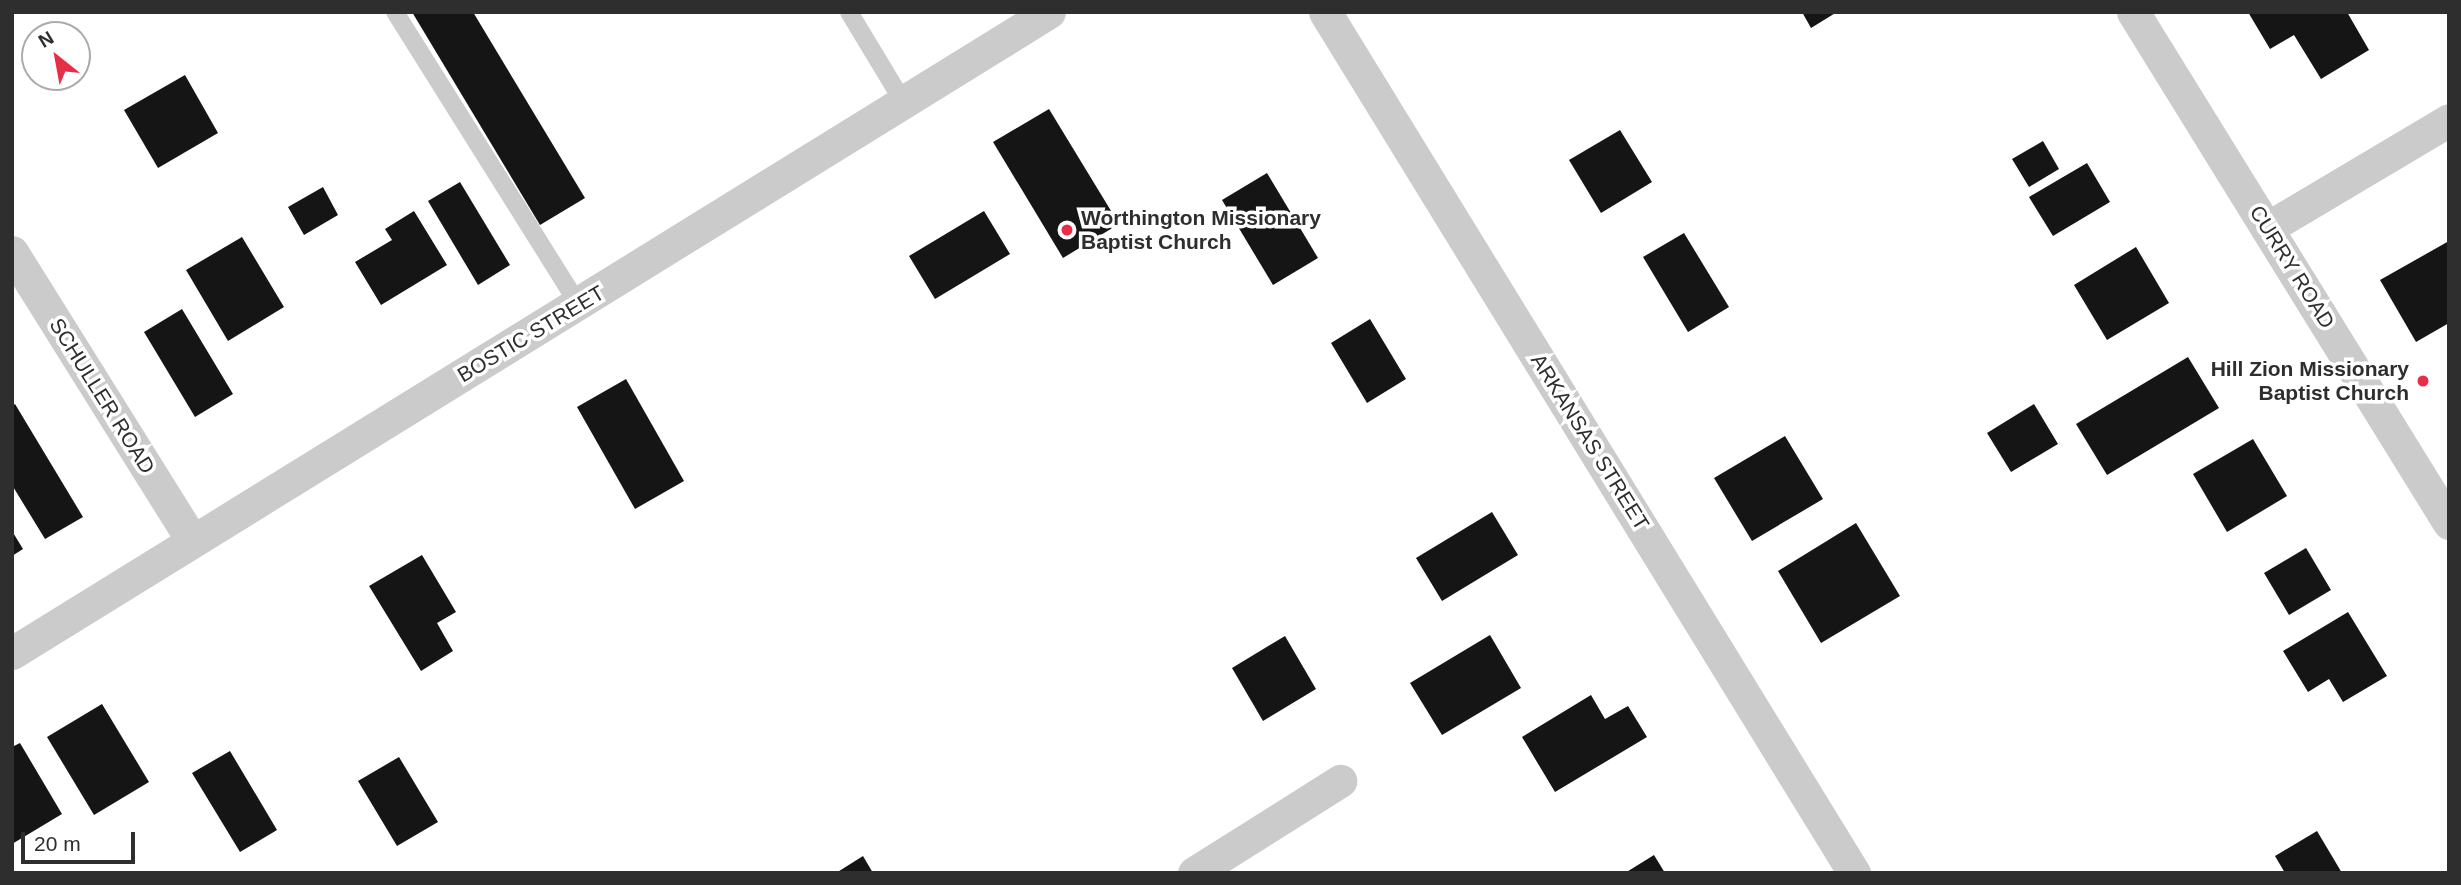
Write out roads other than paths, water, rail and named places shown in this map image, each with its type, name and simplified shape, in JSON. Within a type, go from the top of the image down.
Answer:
[{"type":"street","name":"BOSTIC STREET","points":[[12,653],[192,540],[579,305],[1049,12]]},
{"type":"street","name":"ARKANSAS STREET","points":[[1325,12],[1854,873]]},
{"type":"street","name":"CURRY ROAD","points":[[2133,12],[2449,523]]},
{"type":"street","points":[[2269,228],[2449,120]]},
{"type":"street","name":"SCHULLER ROAD","points":[[12,252],[192,540]]},
{"type":"street","points":[[1194,873],[1340,781]]},
{"type":"lane","points":[[395,12],[579,305]]},
{"type":"lane","points":[[849,12],[904,103]]},
{"type":"place","name":"Worthington Missionary Baptist Church","points":[[1067,230]]},
{"type":"place","name":"Hill Zion Missionary Baptist Church","points":[[2423,381]]}]
